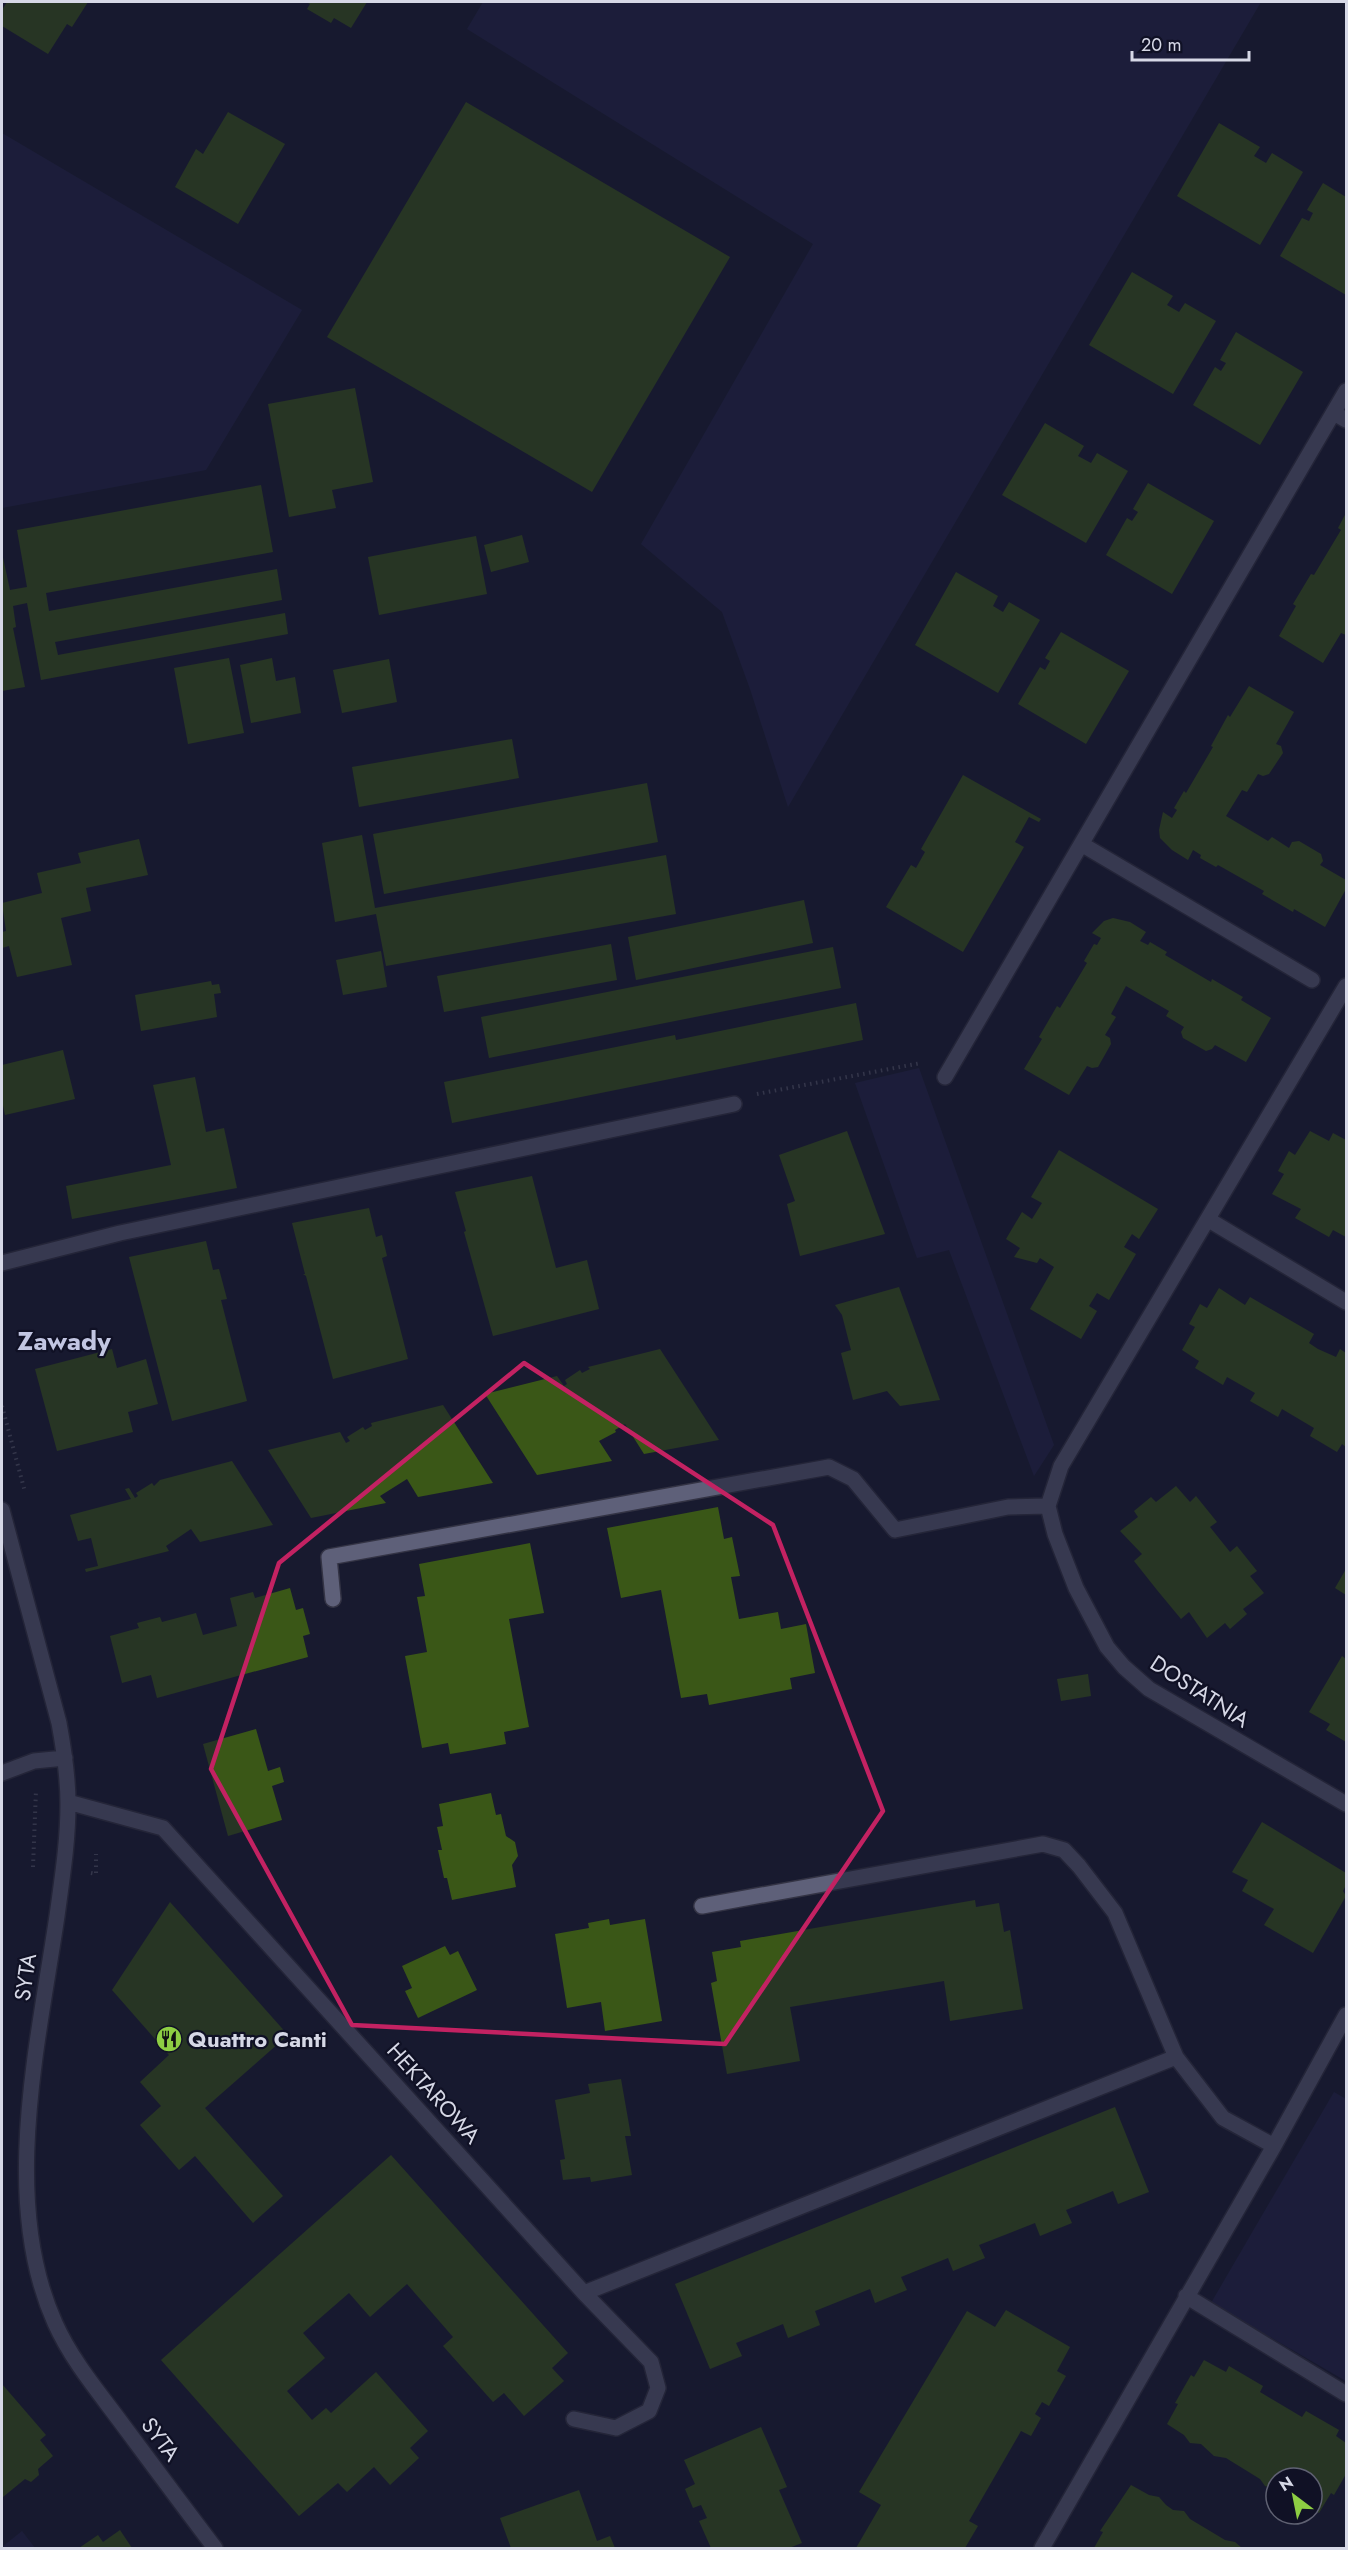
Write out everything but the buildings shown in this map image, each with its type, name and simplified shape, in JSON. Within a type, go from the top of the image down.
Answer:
[{"type":"street","points":[[945,1077],[1340,417],[1347,391]]},
{"type":"street","points":[[1083,845],[1312,980]]},
{"type":"street","points":[[333,1599],[329,1557],[829,1467],[853,1479],[895,1530],[1008,1508],[1048,1506],[1061,1467],[1347,986]]},
{"type":"street","points":[[2,1263],[132,1230],[734,1104]]},
{"type":"street","points":[[1209,1220],[1347,1302]]},
{"type":"street","name":"DOSTATNIA","points":[[1048,1506],[1054,1534],[1076,1588],[1107,1647],[1125,1667],[1149,1689],[1177,1708],[1347,1804]]},
{"type":"street","name":"SYTA","points":[[2,1510],[59,1723],[65,1758],[68,1802],[63,1871],[29,2118],[28,2202],[37,2262],[48,2304],[68,2347],[215,2548]]},
{"type":"street","points":[[2,1773],[34,1761],[65,1758]]},
{"type":"street","name":"HEKTAROWA","points":[[68,1802],[163,1828],[584,2293],[651,2362],[658,2388],[649,2411],[616,2428],[574,2419]]},
{"type":"street","points":[[702,1906],[1043,1844],[1064,1850],[1115,1913],[1176,2057],[1223,2118],[1274,2146]]},
{"type":"street","points":[[1042,2548],[1347,2015]]},
{"type":"street","points":[[584,2293],[1176,2057]]},
{"type":"street","points":[[1186,2296],[1347,2394]]},
{"type":"path","points":[[734,1104],[747,1096],[913,1064],[955,1062]]},
{"type":"highlighted area","points":[[524,1363],[773,1525],[883,1811],[725,2044],[352,2025],[211,1769],[279,1563]]},
{"type":"shaded area","points":[[483,2],[1261,2],[788,807],[750,689],[722,612],[641,544],[813,244],[467,29]]},
{"type":"shaded area","points":[[2,133],[302,310],[206,470],[2,508]]},
{"type":"shaded area","points":[[919,1068],[1054,1445],[1034,1476],[949,1250],[917,1258],[855,1083]]},
{"type":"shaded area","points":[[1334,2092],[1346,2099],[1346,2381],[1211,2303]]},
{"type":"shaded area","points":[[22,2531],[35,2548],[2,2548],[2,2547]]},
{"type":"place","name":"Quattro Canti","points":[[169,2039]]},
{"type":"district","name":"Zawady","points":[[64,1341]]}]
